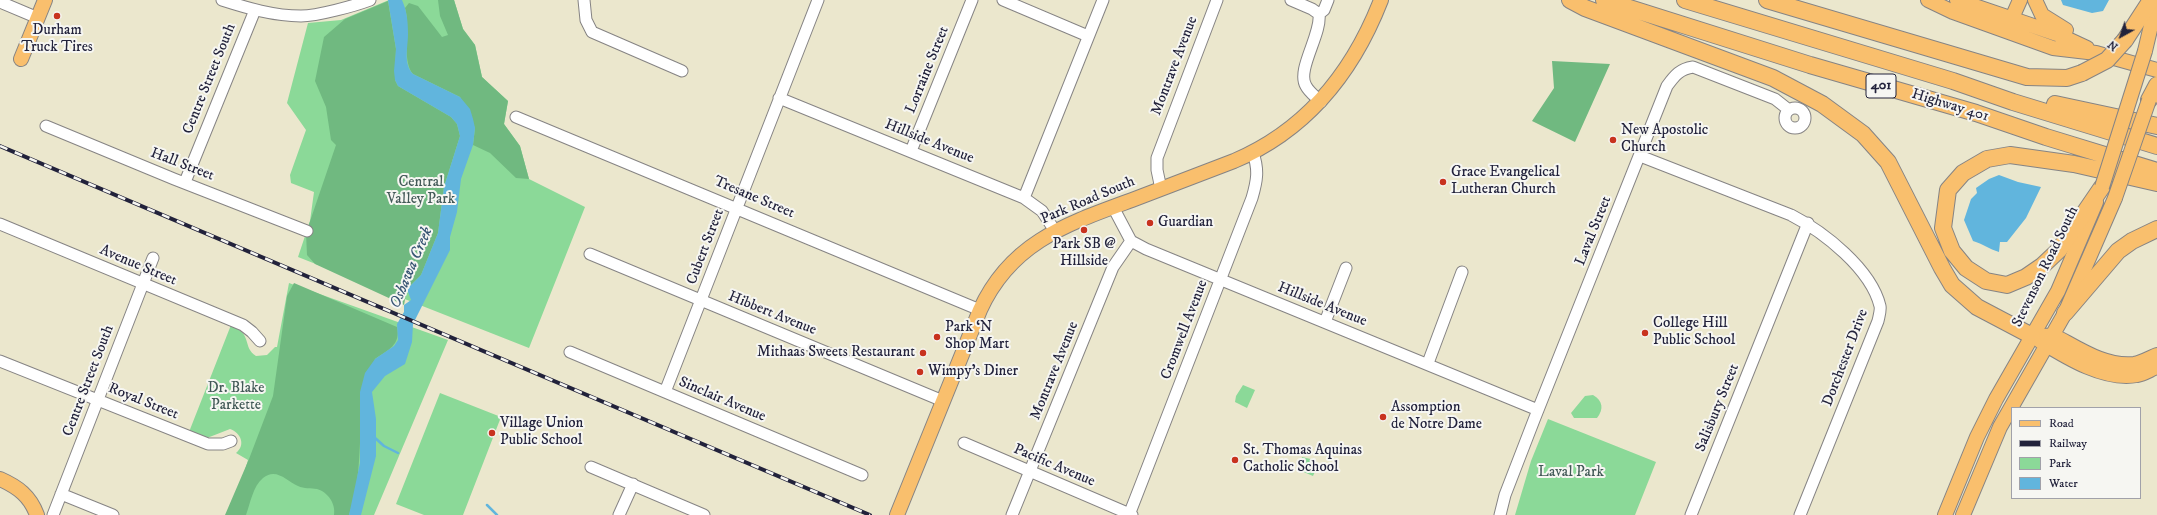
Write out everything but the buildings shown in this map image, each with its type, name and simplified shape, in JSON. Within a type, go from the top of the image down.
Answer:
[{"type":"highway","points":[[1570,0],[1585,8],[1773,78],[1822,104],[1863,134],[1888,162],[1952,285],[1977,307],[2032,336]]},
{"type":"highway","name":"Highway 401","points":[[1604,0],[1810,65],[1976,113],[2046,137],[2157,171]]},
{"type":"highway","name":"Highway 401","points":[[1685,0],[1953,81],[2013,102],[2157,146]]},
{"type":"highway","points":[[1767,0],[2027,77],[2067,78],[2082,73],[2107,60],[2125,40],[2151,0]]},
{"type":"highway","points":[[1953,81],[2068,108],[2157,126]]},
{"type":"highway","points":[[2149,100],[2157,86]]},
{"type":"highway","points":[[2102,187],[2059,250],[2042,266],[2026,277],[2007,285],[1986,281],[1966,268],[1952,251],[1943,228],[1948,190],[1963,173],[1987,159],[2010,155],[2074,164],[2157,183]]},
{"type":"highway","points":[[2065,313],[2118,251],[2132,241],[2157,229]]},
{"type":"main road","points":[[22,59],[45,0]]},
{"type":"main road","name":"Park Road South","points":[[898,515],[980,310],[992,288],[1008,267],[1024,252],[1055,231],[1252,153],[1279,138],[1321,102],[1338,82],[1353,59],[1381,0]]},
{"type":"main road","points":[[1928,0],[1953,12],[2005,24]]},
{"type":"main road","points":[[1957,0],[2053,48],[2096,53],[2157,71],[2149,100],[2115,198],[2065,313],[2011,407]]},
{"type":"main road","points":[[2005,24],[2012,0]]},
{"type":"main road","points":[[2005,24],[2020,0]]},
{"type":"main road","points":[[2035,0],[2042,15],[2052,23],[2129,62]]},
{"type":"main road","name":"Stevenson Road South","points":[[1945,515],[1977,437],[2074,255],[2102,187],[2146,51],[2157,0]]},
{"type":"main road","points":[[2032,336],[2050,340],[2098,359],[2119,364],[2135,364],[2157,355]]},
{"type":"main road","points":[[2050,340],[2095,369],[2119,375],[2137,375],[2157,367]]},
{"type":"main road","points":[[1963,515],[2000,427],[2011,408]]},
{"type":"main road","points":[[0,479],[13,485],[27,496],[37,515]]},
{"type":"street","points":[[222,0],[255,10],[301,16],[369,0]]},
{"type":"street","points":[[584,0],[586,20],[592,32],[682,71]]},
{"type":"street","name":"Cubert Street","points":[[665,392],[818,0]]},
{"type":"street","name":"Lorraine Street","points":[[911,151],[972,0]]},
{"type":"street","points":[[1003,0],[1088,36]]},
{"type":"street","name":"Park Road South","points":[[1024,198],[1102,0]]},
{"type":"street","name":"Montrave Avenue","points":[[1161,189],[1157,170],[1159,152],[1217,0]]},
{"type":"street","points":[[1291,0],[1320,14]]},
{"type":"street","points":[[1321,102],[1304,84],[1304,71],[1320,23],[1320,14],[1324,10],[1328,0]]},
{"type":"street","points":[[0,2],[38,18]]},
{"type":"street","name":"Centre Street South","points":[[185,182],[255,10]]},
{"type":"street","name":"Laval Street","points":[[1500,515],[1505,495],[1538,410],[1667,86],[1676,73],[1684,68],[1693,67],[1702,69],[1775,99],[1789,110]]},
{"type":"street","name":"Hillside Avenue","points":[[779,98],[1024,198],[1042,211],[1055,231]]},
{"type":"street","name":"Tresane Street","points":[[516,117],[738,207],[980,310]]},
{"type":"street","name":"Hall Street","points":[[46,126],[174,179],[185,182],[307,231]]},
{"type":"street","name":"Cromwell Avenue","points":[[1130,515],[1252,198],[1258,178],[1257,165],[1252,153]]},
{"type":"street","name":"Dorchester Drive","points":[[1640,156],[1808,223],[1844,253],[1871,282],[1881,308],[1878,321],[1800,515]]},
{"type":"street","points":[[1113,207],[1131,241]]},
{"type":"street","name":"Salisbury Street","points":[[1691,515],[1808,223]]},
{"type":"street","name":"Avenue Street","points":[[0,224],[243,325],[260,341]]},
{"type":"street","name":"Hillside Avenue","points":[[1131,241],[1161,256],[1221,281],[1428,363],[1538,410]]},
{"type":"street","name":"Montrave Avenue","points":[[1012,515],[1031,473],[1113,267],[1131,241]]},
{"type":"street","name":"Hibbert Avenue","points":[[590,254],[943,401]]},
{"type":"street","name":"Centre Street South","points":[[53,515],[153,258]]},
{"type":"street","points":[[1325,322],[1346,268]]},
{"type":"street","points":[[1428,363],[1462,272]]},
{"type":"street","name":"Sinclair Avenue","points":[[570,352],[862,475]]},
{"type":"street","name":"Royal Street","points":[[0,361],[208,444],[223,444],[231,441]]},
{"type":"street","name":"Pacific Avenue","points":[[964,443],[1130,515]]},
{"type":"street","points":[[591,467],[704,515]]},
{"type":"street","points":[[619,515],[633,484]]},
{"type":"street","points":[[61,494],[113,515]]},
{"type":"green space","name":"Central Valley Park","points":[[389,0],[454,0],[463,29],[475,45],[482,77],[508,101],[504,124],[520,146],[529,179],[585,207],[529,348],[298,257],[310,221],[314,192],[291,183],[290,175],[306,130],[287,103],[308,23],[341,20]]},
{"type":"green space","points":[[438,0],[454,0],[463,29],[475,45],[482,77],[508,101],[504,124],[520,146],[529,179],[516,178],[490,153],[473,145],[475,128],[460,97],[413,74],[409,68],[407,52],[407,16],[405,8],[409,3],[418,6],[442,37],[448,35],[440,16]]},
{"type":"green space","points":[[388,1],[396,49],[395,80],[398,86],[451,117],[457,124],[460,136],[444,187],[438,233],[421,275],[407,289],[404,305],[315,264],[307,255],[306,233],[336,145],[331,140],[326,107],[315,81],[324,37],[345,19]]},
{"type":"green space","points":[[1552,61],[1610,64],[1575,142],[1532,121],[1554,88]]},
{"type":"green space","name":"Dr. Blake Parkette","points":[[289,283],[448,340],[374,515],[231,515],[248,460],[236,453],[241,446],[239,436],[230,429],[207,438],[189,432],[231,325],[242,332],[245,336],[249,349],[256,356],[267,355],[275,347],[277,347]]},
{"type":"green space","points":[[294,283],[397,327],[398,333],[395,343],[389,350],[375,359],[366,391],[362,415],[358,469],[353,503],[349,515],[334,515],[334,507],[325,493],[317,489],[300,487],[277,474],[272,474],[260,481],[252,495],[246,515],[225,515],[249,459],[273,396],[287,296]]},
{"type":"green space","points":[[1243,385],[1255,390],[1247,408],[1235,402],[1236,396]]},
{"type":"green space","points":[[440,393],[501,417],[463,515],[424,515],[396,504]]},
{"type":"green space","points":[[1593,395],[1601,403],[1601,411],[1597,418],[1574,418],[1571,413],[1585,396]]},
{"type":"green space","name":"Laval Park","points":[[1548,419],[1656,462],[1635,515],[1515,515],[1531,461]]},
{"type":"green space","points":[[1302,457],[1315,460],[1318,465],[1313,476],[1299,470]]},
{"type":"water","points":[[388,0],[402,0],[405,8],[408,30],[407,60],[410,70],[413,74],[460,97],[470,109],[475,128],[473,145],[461,179],[457,212],[450,237],[450,250],[413,324],[412,342],[405,364],[385,376],[372,392],[376,419],[376,456],[361,515],[349,515],[360,463],[360,392],[365,373],[375,359],[394,346],[398,340],[397,324],[404,312],[404,305],[411,300],[407,289],[421,275],[438,233],[444,187],[460,136],[457,124],[451,117],[398,86],[395,80],[394,71],[396,49]]},
{"type":"water","points":[[2061,0],[2109,0],[2103,11],[2092,13],[2063,5]]},
{"type":"water","points":[[1999,175],[2018,182],[2041,187],[2026,218],[2007,242],[2000,242],[1999,252],[1973,241],[1964,220],[1971,199],[1977,193],[1976,188],[1989,179]]},
{"type":"waterway","points":[[374,437],[384,446],[398,453]]},
{"type":"waterway","points":[[487,505],[497,515]]},
{"type":"railway","points":[[0,146],[870,515]]},
{"type":"place","name":"Durham Truck Tires","points":[[57,16]]},
{"type":"place","name":"New Apostolic Church","points":[[1613,140]]},
{"type":"place","name":"Grace Evangelical Lutheran Church","points":[[1443,182]]},
{"type":"place","name":"Guardian","points":[[1150,223]]},
{"type":"place","name":"Park SB @ Hillside","points":[[1084,230]]},
{"type":"place","name":"College Hill Public School","points":[[1645,333]]},
{"type":"place","name":"Park ‘N Shop Mart","points":[[937,337]]},
{"type":"place","name":"Mithaas Sweets Restaurant","points":[[923,353]]},
{"type":"place","name":"Wimpy's Diner","points":[[920,372]]},
{"type":"place","name":"Assomption de Notre Dame","points":[[1383,417]]},
{"type":"place","name":"Village Union Public School","points":[[492,433]]},
{"type":"place","name":"St. Thomas Aquinas Catholic School","points":[[1235,460]]},
{"type":"water label","name":"Oshawa Creek","points":[[412,268]]}]
